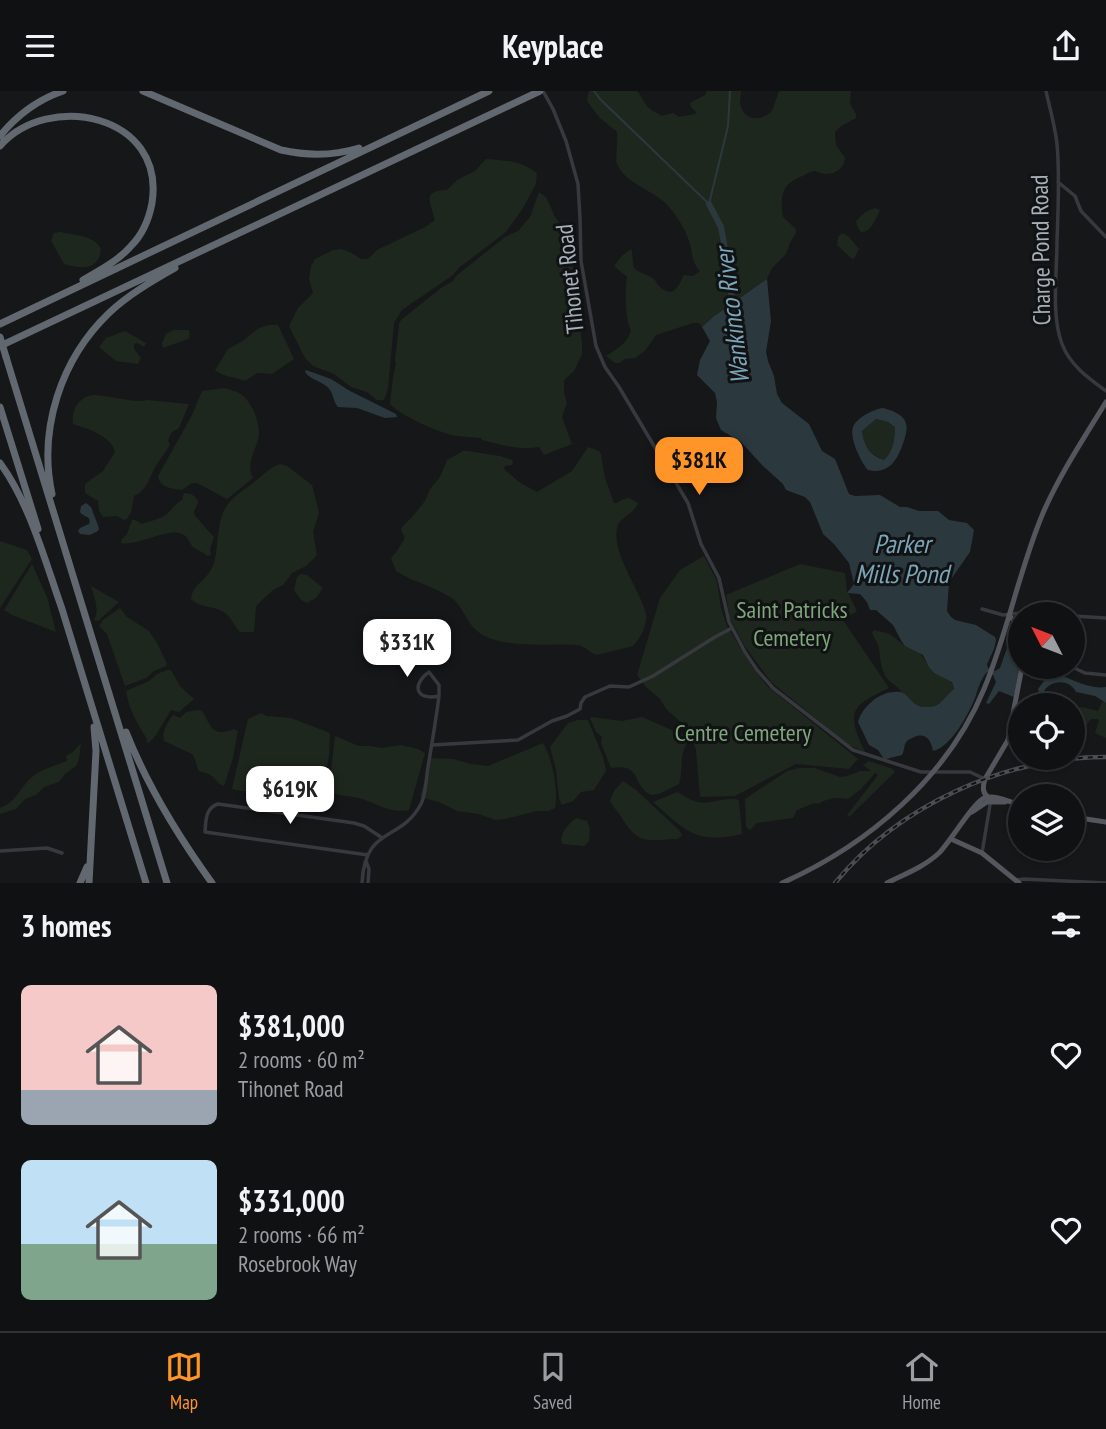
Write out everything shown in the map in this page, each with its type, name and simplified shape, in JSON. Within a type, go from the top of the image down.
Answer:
[{"type":"highway","points":[[0,136],[28,109],[63,91]]},
{"type":"highway","points":[[143,91],[264,143],[295,153],[335,154],[380,142]]},
{"type":"highway","points":[[0,324],[489,91]]},
{"type":"highway","points":[[0,346],[541,91]]},
{"type":"highway","points":[[0,146],[18,126],[49,110]]},
{"type":"highway","points":[[42,304],[122,255],[140,235],[150,215],[153,182],[146,155],[123,126],[95,111]]},
{"type":"highway","points":[[70,562],[53,499],[47,460],[51,417],[65,375],[88,337],[116,307],[146,285],[214,246]]},
{"type":"highway","points":[[0,337],[167,883]]},
{"type":"highway","points":[[0,407],[146,883]]},
{"type":"highway","points":[[0,463],[24,507],[47,564]]},
{"type":"highway","points":[[106,681],[129,740],[155,794],[212,883]]},
{"type":"highway","points":[[88,695],[96,751],[89,883]]},
{"type":"highway","points":[[80,883],[90,860]]},
{"type":"highway","points":[[199,866],[217,883]]},
{"type":"main road","points":[[1013,602],[1028,553],[1052,493],[1106,402]]},
{"type":"main road","points":[[782,883],[834,856],[874,827],[903,803],[933,772],[955,744],[972,715],[991,672],[1008,618]]},
{"type":"main road","points":[[1008,802],[1001,803],[988,798],[983,786],[1008,740],[1020,679]]},
{"type":"main road","points":[[887,883],[930,861],[970,814],[988,798]]},
{"type":"main road","points":[[1085,819],[1106,822]]},
{"type":"main road","points":[[951,839],[982,853],[1017,882]]},
{"type":"street","name":"Tihonet Road","points":[[541,91],[547,97],[566,141],[578,184],[581,261],[596,346],[605,367],[688,503],[701,544],[719,578],[732,628],[745,652],[767,682],[846,746],[865,755],[921,772],[968,772],[985,779]]},
{"type":"street","name":"Charge Pond Road","points":[[1045,91],[1056,137],[1056,304],[1059,334],[1073,363],[1106,390]]},
{"type":"street","points":[[1058,182],[1073,194],[1080,211],[1106,237]]},
{"type":"street","points":[[982,608],[1008,615]]},
{"type":"street","points":[[1085,617],[1106,618]]},
{"type":"street","points":[[432,745],[518,740],[580,709],[585,697],[610,686],[629,687],[653,676],[732,628]]},
{"type":"street","points":[[362,883],[363,869],[373,844],[407,822],[422,802],[439,696],[439,683],[429,672],[421,678],[418,690],[420,694],[432,698],[439,696]]},
{"type":"street","points":[[1085,673],[1106,675]]},
{"type":"street","points":[[982,853],[990,805],[988,798]]},
{"type":"street","points":[[368,855],[205,832],[208,811],[218,804],[357,823],[381,837]]},
{"type":"street","points":[[0,851],[47,848],[62,853]]},
{"type":"street","points":[[366,861],[369,869],[368,883]]},
{"type":"street","points":[[1017,882],[1024,879],[1106,883]]},
{"type":"green space","points":[[589,91],[637,91],[652,111],[662,116],[673,113],[679,117],[695,114],[690,103],[705,95],[707,91],[741,91],[742,109],[749,116],[758,118],[772,111],[779,91],[851,91],[850,104],[856,114],[856,118],[835,132],[836,145],[845,158],[841,167],[830,174],[811,172],[785,188],[782,198],[783,217],[796,229],[796,233],[786,254],[772,268],[767,279],[702,327],[699,323],[693,323],[656,335],[645,351],[635,358],[619,363],[606,356],[625,342],[631,330],[627,312],[627,277],[614,266],[622,256],[631,249],[635,269],[652,278],[668,292],[675,290],[684,275],[693,276],[700,271],[685,232],[670,208],[628,178],[616,162],[617,132],[599,117],[587,101]]},
{"type":"green space","points":[[486,159],[524,166],[537,173],[536,184],[506,232],[453,275],[402,310],[394,323],[388,388],[384,400],[377,400],[367,392],[351,387],[334,374],[313,366],[305,358],[289,326],[298,308],[313,293],[309,279],[315,259],[341,249],[361,259],[368,259],[377,250],[425,227],[435,220],[430,203],[431,195],[447,190],[457,180],[475,171]]},
{"type":"green space","points":[[539,192],[546,197],[555,217],[569,235],[582,343],[582,354],[574,371],[564,380],[567,403],[562,417],[572,444],[544,455],[539,447],[510,447],[481,438],[441,432],[412,419],[390,404],[401,320],[505,237],[518,231],[530,217]]},
{"type":"green space","points":[[875,208],[880,210],[873,224],[868,230],[861,232],[856,221],[865,212]]},
{"type":"green space","points":[[54,233],[83,236],[98,244],[101,249],[97,261],[88,267],[64,264],[51,241]]},
{"type":"green space","points":[[842,233],[859,249],[854,259],[837,245],[838,237]]},
{"type":"green space","points":[[278,325],[294,359],[272,374],[257,373],[245,381],[225,376],[215,370],[228,349],[259,328]]},
{"type":"green space","points":[[174,330],[189,330],[190,337],[163,348],[166,334]]},
{"type":"green space","points":[[125,331],[146,343],[144,347],[134,344],[134,349],[141,358],[138,364],[116,361],[99,347],[106,338]]},
{"type":"green space","points":[[225,388],[241,394],[256,415],[259,435],[250,464],[253,478],[227,499],[197,483],[192,483],[182,490],[163,485],[158,476],[192,415],[202,391]]},
{"type":"green space","points":[[93,395],[189,404],[179,428],[172,432],[168,440],[170,445],[145,487],[134,496],[131,512],[124,520],[117,516],[103,517],[98,501],[85,493],[85,484],[103,471],[115,452],[104,437],[73,424],[73,413],[77,405],[84,398]]},
{"type":"green space","points":[[876,419],[895,427],[893,445],[884,460],[871,453],[862,431]]},
{"type":"green space","points":[[588,447],[601,454],[605,478],[614,503],[629,498],[638,503],[617,528],[618,549],[646,613],[643,631],[633,646],[597,655],[578,645],[499,641],[477,631],[450,597],[396,571],[391,558],[405,538],[402,527],[425,501],[447,460],[468,451],[512,460],[512,465],[505,466],[504,469],[537,492],[572,471]]},
{"type":"green space","points":[[280,464],[287,466],[312,485],[319,513],[313,532],[317,555],[259,603],[256,607],[254,632],[240,632],[225,613],[199,604],[191,599],[192,594],[214,563],[220,525],[228,504],[266,472]]},
{"type":"green space","points":[[184,493],[196,498],[198,503],[194,514],[214,537],[211,555],[207,556],[195,548],[186,536],[176,533],[121,543],[132,520],[142,524],[164,516],[182,500]]},
{"type":"green space","points":[[0,541],[27,550],[32,559],[0,608]]},
{"type":"green space","name":"Centre Cemetery","points":[[704,556],[717,581],[727,626],[753,668],[767,686],[858,759],[849,769],[796,764],[735,796],[700,797],[693,741],[682,723],[637,675],[660,598],[680,570]]},
{"type":"green space","points":[[32,564],[47,597],[56,632],[4,610]]},
{"type":"green space","name":"Saint Patricks Cemetery","points":[[800,564],[845,573],[847,591],[857,611],[843,620],[889,688],[866,700],[855,712],[855,728],[865,752],[847,744],[771,682],[744,645],[730,619],[726,595]]},
{"type":"green space","points":[[301,574],[307,575],[323,588],[316,598],[307,603],[301,600],[294,590],[297,577]]},
{"type":"green space","points":[[91,586],[119,602],[98,621],[94,620],[96,607]]},
{"type":"green space","points":[[120,608],[127,617],[149,631],[167,664],[146,678],[125,686],[107,634],[99,626]]},
{"type":"green space","points":[[874,630],[890,634],[905,646],[919,652],[934,673],[951,681],[954,689],[932,707],[920,706],[910,700],[886,677],[872,633]]},
{"type":"green space","points":[[171,670],[180,686],[194,699],[179,712],[171,710],[149,743],[146,742],[147,739],[134,716],[126,691]]},
{"type":"green space","points":[[1102,702],[1106,703],[1106,738],[1095,733],[1099,720],[1091,719],[1085,727],[1085,708],[1098,711]]},
{"type":"green space","points":[[202,711],[218,732],[234,729],[238,731],[224,786],[212,776],[198,770],[192,754],[164,741],[164,730],[173,715],[180,718],[186,712]]},
{"type":"green space","points":[[261,713],[291,718],[330,733],[329,756],[322,791],[285,789],[276,793],[232,789],[248,719]]},
{"type":"green space","points":[[591,717],[622,721],[642,717],[688,737],[682,756],[679,784],[651,795],[628,769],[611,768],[601,743],[602,737],[596,732]]},
{"type":"green space","points":[[588,720],[606,771],[594,790],[581,792],[573,801],[562,805],[550,747],[568,723]]},
{"type":"green space","points":[[335,736],[359,746],[382,748],[401,745],[425,753],[409,810],[390,809],[359,798],[330,792]]},
{"type":"green space","points":[[81,743],[76,766],[59,782],[44,787],[36,795],[25,799],[16,809],[0,814],[0,808],[11,802],[32,777],[67,761],[66,756]]},
{"type":"green space","points":[[543,743],[552,766],[555,785],[555,808],[549,811],[495,820],[479,814],[457,811],[420,797],[431,758],[488,766]]},
{"type":"green space","points":[[869,761],[895,772],[849,817],[847,815],[878,775],[875,773],[848,799],[814,803],[797,810],[793,818],[757,823],[750,830],[746,827],[745,799],[787,771],[815,768],[840,777],[871,771],[863,765]]},
{"type":"green space","points":[[623,781],[679,830],[681,837],[646,840],[635,834],[610,801]]},
{"type":"green space","points":[[677,792],[698,802],[739,800],[742,834],[713,838],[692,833],[653,802]]},
{"type":"green space","points":[[576,818],[587,821],[590,828],[589,841],[584,846],[562,844],[563,833]]},
{"type":"water","name":"Parker Mills Pond","points":[[767,279],[771,321],[766,352],[777,394],[782,403],[809,424],[822,451],[835,459],[849,494],[880,495],[900,507],[938,511],[949,520],[967,523],[974,530],[970,552],[949,582],[947,611],[955,620],[976,625],[995,637],[988,668],[995,671],[1000,668],[1008,649],[1008,679],[1017,679],[1015,693],[1008,695],[999,691],[989,704],[986,703],[996,682],[993,675],[987,672],[968,713],[958,729],[940,748],[933,751],[927,738],[918,736],[907,741],[902,755],[884,759],[878,750],[869,745],[858,722],[864,710],[874,700],[886,693],[900,692],[922,707],[932,707],[954,689],[952,682],[934,673],[923,655],[905,646],[893,625],[876,610],[870,610],[860,594],[847,593],[854,584],[849,563],[823,534],[810,502],[805,497],[786,490],[741,442],[721,430],[716,418],[715,393],[697,375],[700,360],[710,341],[702,327]]},
{"type":"water","points":[[306,370],[331,379],[396,414],[397,417],[385,418],[357,408],[338,407],[327,387],[308,375]]},
{"type":"water","points":[[879,409],[892,411],[903,417],[907,427],[896,459],[889,467],[874,471],[868,470],[862,461],[852,432],[858,420]],"holes":[[[876,419],[895,427],[895,436],[884,460],[868,450],[862,431]]]},
{"type":"water","points":[[86,503],[91,507],[99,528],[90,535],[80,534],[78,531],[90,521],[80,512],[81,506]]},
{"type":"water","points":[[1042,679],[1070,679],[1091,686],[1106,687],[1106,703],[1095,696],[1076,692],[1069,684],[1059,682],[1039,693],[1038,689],[1044,681]]},
{"type":"waterway","name":"Wankinco River","points":[[594,91],[709,204],[728,126],[730,91]]},
{"type":"waterway","name":"Wankinco River","points":[[709,204],[721,227],[733,310]]},
{"type":"railway","points":[[835,883],[861,855],[890,830],[957,791],[993,776],[1030,766],[1068,759],[1106,757]]}]
